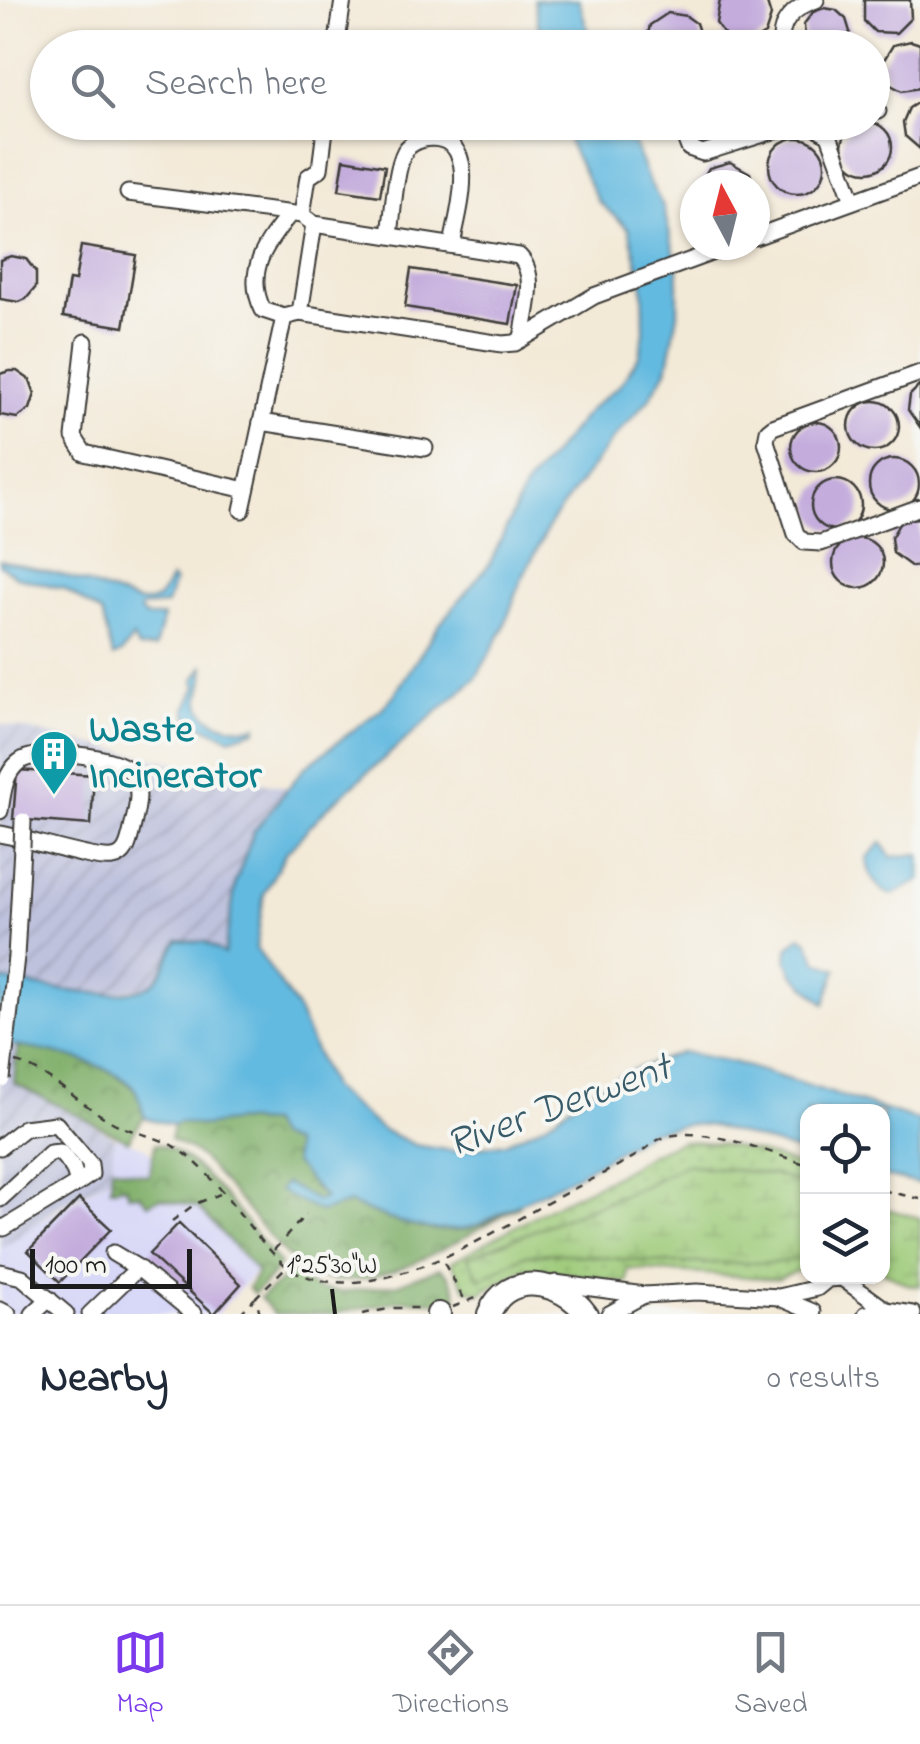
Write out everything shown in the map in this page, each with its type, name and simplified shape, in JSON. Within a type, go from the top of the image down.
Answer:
[{"type":"highway","points":[[481,1311],[511,1289],[541,1284],[572,1300],[586,1314]]},
{"type":"street","points":[[339,30],[343,0]]},
{"type":"street","points":[[778,0],[786,20]]},
{"type":"street","points":[[782,30],[786,20],[812,1]]},
{"type":"street","points":[[242,510],[261,422],[292,315],[308,177],[320,170],[324,140]]},
{"type":"street","points":[[390,236],[403,155],[414,143],[425,140]]},
{"type":"street","points":[[437,140],[452,146],[462,162],[452,245]]},
{"type":"street","points":[[687,140],[690,148],[703,154],[755,140]]},
{"type":"street","points":[[831,140],[853,202]]},
{"type":"street","points":[[770,232],[920,177]]},
{"type":"street","points":[[128,193],[511,254],[526,263],[530,278],[522,339]]},
{"type":"street","points":[[302,218],[268,240],[260,256],[254,285],[263,310],[502,344],[522,339],[594,296],[694,260]]},
{"type":"street","points":[[85,342],[74,437],[84,453],[246,490]]},
{"type":"street","points":[[920,373],[774,427],[768,431],[766,441],[796,534],[804,542],[821,544],[920,507]]},
{"type":"street","points":[[261,422],[424,448]]},
{"type":"street","points":[[0,810],[10,771],[20,760],[42,752],[112,762],[128,768],[135,778],[138,800],[125,852],[117,858],[92,856],[0,834]]},
{"type":"street","points":[[1,1075],[16,956],[23,821]]},
{"type":"street","points":[[0,915],[18,917]]},
{"type":"street","points":[[0,1148],[24,1128],[56,1124],[90,1164],[91,1174],[0,1227]]},
{"type":"street","points":[[0,1198],[50,1153],[60,1152],[73,1168],[78,1183]]},
{"type":"street","points":[[113,1253],[138,1268],[194,1314]]},
{"type":"street","points":[[90,1314],[138,1268]]},
{"type":"street","points":[[0,1272],[22,1278],[66,1314]]},
{"type":"street","points":[[814,1313],[812,1297],[817,1288],[828,1279],[842,1278],[886,1310]]},
{"type":"street","points":[[541,1284],[644,1294],[697,1292],[779,1297],[817,1288]]},
{"type":"street","points":[[856,1314],[858,1292]]},
{"type":"street","points":[[609,1314],[644,1294]]},
{"type":"street","points":[[779,1297],[814,1313]]},
{"type":"street","points":[[34,1314],[49,1300]]},
{"type":"street","points":[[0,1310],[8,1314]]},
{"type":"street","points":[[866,1314],[886,1310],[913,1314]]},
{"type":"path","points":[[1,1075],[19,1062],[82,1105],[121,1126],[175,1147],[286,1266],[319,1284],[342,1288],[397,1280],[443,1261],[674,1135],[714,1138],[800,1163]]},
{"type":"path","points":[[890,1192],[920,1199]]},
{"type":"path","points":[[172,1221],[195,1204],[221,1193]]},
{"type":"path","points":[[273,1251],[306,1214]]},
{"type":"path","points":[[443,1261],[481,1311]]},
{"type":"path","points":[[240,1314],[286,1266]]},
{"type":"path","points":[[256,1297],[260,1314]]},
{"type":"shaded area","points":[[0,724],[289,788],[250,841],[231,900],[224,954],[212,946],[178,940],[162,972],[148,987],[100,994],[74,992],[14,1083],[114,1137],[111,1177],[59,1206],[0,1247]]},
{"type":"shaded area","points":[[114,1137],[145,1147],[256,1271],[217,1314],[0,1314],[0,1247],[111,1177]]},
{"type":"green space","points":[[18,1046],[94,1065],[132,1087],[144,1117],[128,1141],[14,1083]]},
{"type":"green space","points":[[235,1121],[269,1123],[293,1144],[314,1188],[325,1198],[317,1201],[286,1184],[284,1192],[320,1211],[349,1203],[408,1225],[456,1230],[477,1226],[521,1205],[455,1243],[381,1275],[356,1280],[319,1277],[285,1254],[207,1164],[170,1139],[173,1126],[179,1122],[204,1126]]},
{"type":"green space","points":[[681,1141],[713,1143],[800,1166],[800,1270],[777,1279],[628,1269],[627,1283],[539,1269],[522,1270],[480,1293],[466,1289],[451,1262]]},
{"type":"green space","points":[[155,1144],[171,1149],[205,1176],[280,1264],[254,1294],[248,1288],[257,1272],[199,1208],[160,1198],[148,1204],[139,1194],[129,1195],[126,1186],[111,1188],[112,1167],[149,1176]]},
{"type":"green space","points":[[685,1164],[774,1175],[800,1183],[800,1259],[772,1263],[664,1263],[556,1253],[526,1255],[480,1279],[468,1257],[644,1186]]},
{"type":"green space","points":[[890,1210],[920,1218],[920,1286],[890,1275]]},
{"type":"green space","points":[[439,1268],[453,1283],[455,1302],[404,1300],[332,1314],[274,1314],[260,1298],[290,1273],[318,1289],[345,1292],[398,1284]]},
{"type":"water","points":[[534,0],[579,0],[587,30],[539,30]]},
{"type":"water","points":[[568,140],[632,140],[663,206],[678,267],[678,314],[667,370],[649,399],[613,439],[551,522],[520,583],[503,630],[476,678],[326,809],[285,854],[264,894],[256,948],[296,1007],[332,1089],[381,1129],[415,1145],[454,1151],[505,1143],[545,1124],[590,1091],[682,1052],[733,1062],[866,1104],[800,1104],[800,1152],[712,1126],[691,1124],[650,1131],[584,1171],[475,1226],[426,1228],[349,1203],[320,1212],[279,1191],[285,1183],[317,1201],[325,1198],[294,1163],[293,1144],[276,1137],[269,1123],[173,1125],[145,1118],[134,1088],[108,1070],[71,1057],[0,1044],[0,980],[80,992],[125,993],[155,981],[178,940],[205,942],[224,954],[236,881],[254,831],[305,767],[394,695],[439,625],[490,563],[524,489],[589,410],[620,385],[639,356],[644,332],[643,287],[629,229],[598,201]]},
{"type":"water","points":[[0,560],[66,576],[138,602],[159,598],[171,578],[174,581],[167,605],[142,607],[140,611],[146,617],[163,617],[155,648],[138,648],[133,638],[122,653],[113,657],[102,614],[64,589],[17,577],[0,565]]},
{"type":"water","points":[[204,666],[200,697],[205,713],[221,724],[257,726],[256,730],[230,738],[189,720],[186,709],[197,686],[194,680]]},
{"type":"water","points":[[882,842],[891,857],[920,854],[920,881],[892,895],[877,885],[867,858]]},
{"type":"water","points":[[801,936],[808,941],[817,961],[837,969],[825,1004],[793,974],[787,960],[788,948]]},
{"type":"water","points":[[890,1112],[920,1121],[920,1184],[890,1178]]},
{"type":"building","points":[[720,0],[766,0],[771,16],[766,30],[721,30],[716,23]]},
{"type":"building","points":[[864,0],[910,0],[911,18],[896,33],[873,30],[864,21]]},
{"type":"building","points":[[824,8],[836,10],[846,19],[849,30],[804,30],[813,12]]},
{"type":"building","points":[[668,13],[686,16],[698,30],[649,30],[650,25]]},
{"type":"building","points":[[911,41],[920,44],[920,88],[902,91],[890,85],[893,45]]},
{"type":"building","points":[[920,101],[920,149],[905,136],[903,122],[909,108]]},
{"type":"building","points":[[890,138],[890,156],[876,170],[858,170],[844,156],[844,140]]},
{"type":"building","points":[[786,140],[808,140],[817,146],[825,166],[817,186],[797,194],[777,186],[769,166],[777,146]]},
{"type":"building","points":[[344,159],[385,166],[380,196],[339,190]]},
{"type":"building","points":[[730,162],[745,170],[708,170]]},
{"type":"building","points":[[81,246],[136,255],[124,327],[63,317],[69,280],[75,281]]},
{"type":"building","points":[[11,256],[26,259],[36,272],[36,287],[19,302],[0,299],[0,260]]},
{"type":"building","points":[[411,269],[517,285],[510,324],[405,307]]},
{"type":"building","points":[[17,371],[30,380],[35,394],[30,409],[17,418],[0,415],[0,374]]},
{"type":"building","points":[[920,385],[920,427],[908,410],[910,395]]},
{"type":"building","points":[[874,401],[891,409],[899,426],[891,443],[874,451],[857,443],[849,426],[857,409]]},
{"type":"building","points":[[816,422],[834,429],[841,447],[834,465],[816,472],[798,465],[791,447],[798,429]]},
{"type":"building","points":[[894,459],[911,467],[919,484],[911,501],[894,509],[877,501],[869,484],[877,467]]},
{"type":"building","points":[[836,480],[853,488],[861,505],[853,522],[836,530],[819,522],[811,505],[819,488]]},
{"type":"building","points":[[920,518],[920,566],[912,567],[893,553],[891,538],[906,519]]},
{"type":"building","points":[[858,538],[875,546],[883,563],[875,580],[858,588],[841,580],[833,563],[841,546]]},
{"type":"building","name":"Waste Incinerator","points":[[17,770],[94,775],[91,825],[13,819]]},
{"type":"building","points":[[79,1199],[111,1229],[60,1282],[28,1251]]},
{"type":"building","points":[[179,1223],[241,1284],[214,1314],[149,1254]]},
{"type":"place","name":"Waste Incinerator","points":[[54,796]]},
{"type":"water label","name":"River Derwent","points":[[559,1107]]}]
